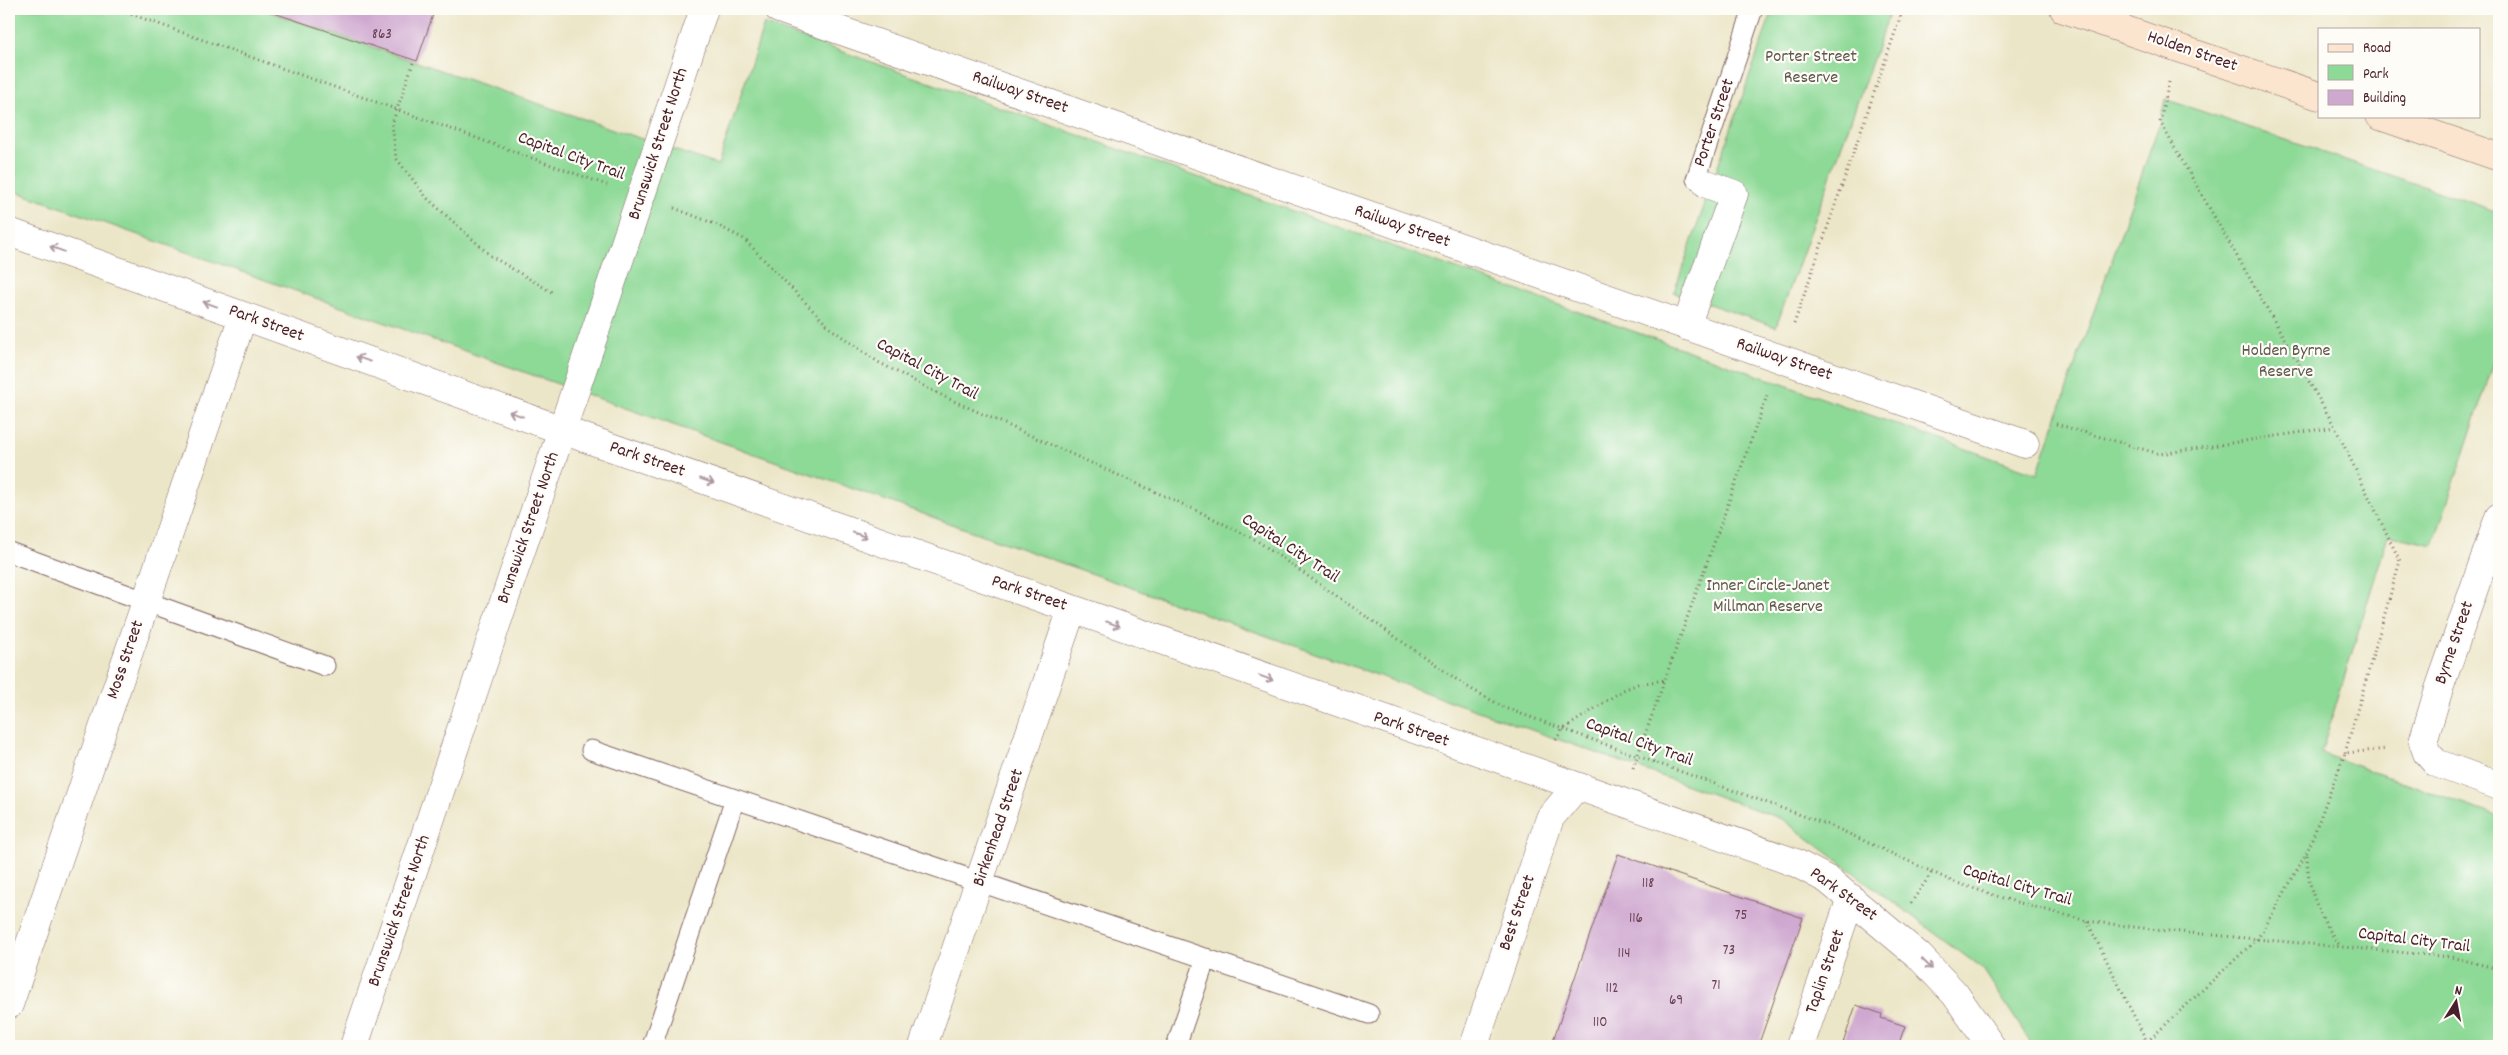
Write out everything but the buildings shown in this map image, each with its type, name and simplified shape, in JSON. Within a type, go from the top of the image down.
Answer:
[{"type":"main road","name":"Holden Street","points":[[2064,9],[2318,96]]},
{"type":"main road","points":[[2386,118],[2499,157]]},
{"type":"street","name":"Brunswick Street North","points":[[354,1046],[704,9]]},
{"type":"street","name":"Railway Street","points":[[779,9],[2025,444]]},
{"type":"street","name":"Porter Street","points":[[1686,326],[1734,194],[1708,184]]},
{"type":"street","name":"Park Street","points":[[9,232],[562,430],[1796,863],[1817,872],[1892,931],[1955,994],[1991,1046]]},
{"type":"street","name":"Moss Street","points":[[9,1005],[243,316]]},
{"type":"street","name":"Byrne Street","points":[[2432,754],[2425,730],[2499,518]]},
{"type":"street","name":"Birkenhead Street","points":[[923,1046],[981,882],[1072,609]]},
{"type":"street","points":[[2432,754],[2499,786]]},
{"type":"street","name":"Best Street","points":[[1474,1046],[1550,818],[1576,787]]},
{"type":"street","name":"Taplin Street","points":[[1800,1046],[1851,898]]},
{"type":"lane","name":"Porter Street","points":[[1708,184],[1696,179],[1753,9]]},
{"type":"lane","points":[[9,552],[326,666]]},
{"type":"lane","points":[[591,750],[1369,1014]]},
{"type":"lane","points":[[652,1046],[735,799]]},
{"type":"lane","points":[[1176,1046],[1206,958]]},
{"type":"path","name":"Capital City Trail","points":[[116,9],[700,217],[744,239],[830,328],[847,342],[907,379],[1200,512],[1256,540],[1475,692],[1505,708],[1834,827],[1954,882],[1986,894],[2087,920],[2159,930],[2465,958],[2499,969]]},
{"type":"path","points":[[1621,802],[1782,359],[1901,15]]},
{"type":"path","points":[[2147,1042],[2257,939],[2277,910],[2307,852],[2345,753],[2400,561],[2335,427],[2160,122],[2163,104],[2179,48]]},
{"type":"path","points":[[414,63],[392,128],[395,154],[415,184],[491,256],[553,293]]},
{"type":"path","points":[[2054,423],[2160,454],[2335,427]]},
{"type":"path","points":[[1562,730],[1623,690],[1638,684],[1665,680]]},
{"type":"path","points":[[2345,753],[2432,754]]},
{"type":"path","points":[[2307,852],[2307,873],[2315,902],[2328,929],[2340,946]]},
{"type":"path","points":[[2087,920],[2149,1046]]},
{"type":"green space","name":"Inner Circle-Janet Millman Reserve","points":[[9,9],[261,9],[718,165],[764,24],[2037,474],[2160,122],[2165,99],[2499,212],[2499,347],[2433,545],[2388,535],[2321,753],[2499,817],[2499,1046],[2033,1046],[1983,969],[1782,819],[9,189]]},
{"type":"green space","name":"Porter Street Reserve","points":[[1773,9],[1891,9],[1776,327],[1674,292]]},
{"type":"park label","name":"Holden Byrne Reserve","points":[[2286,361]]}]
